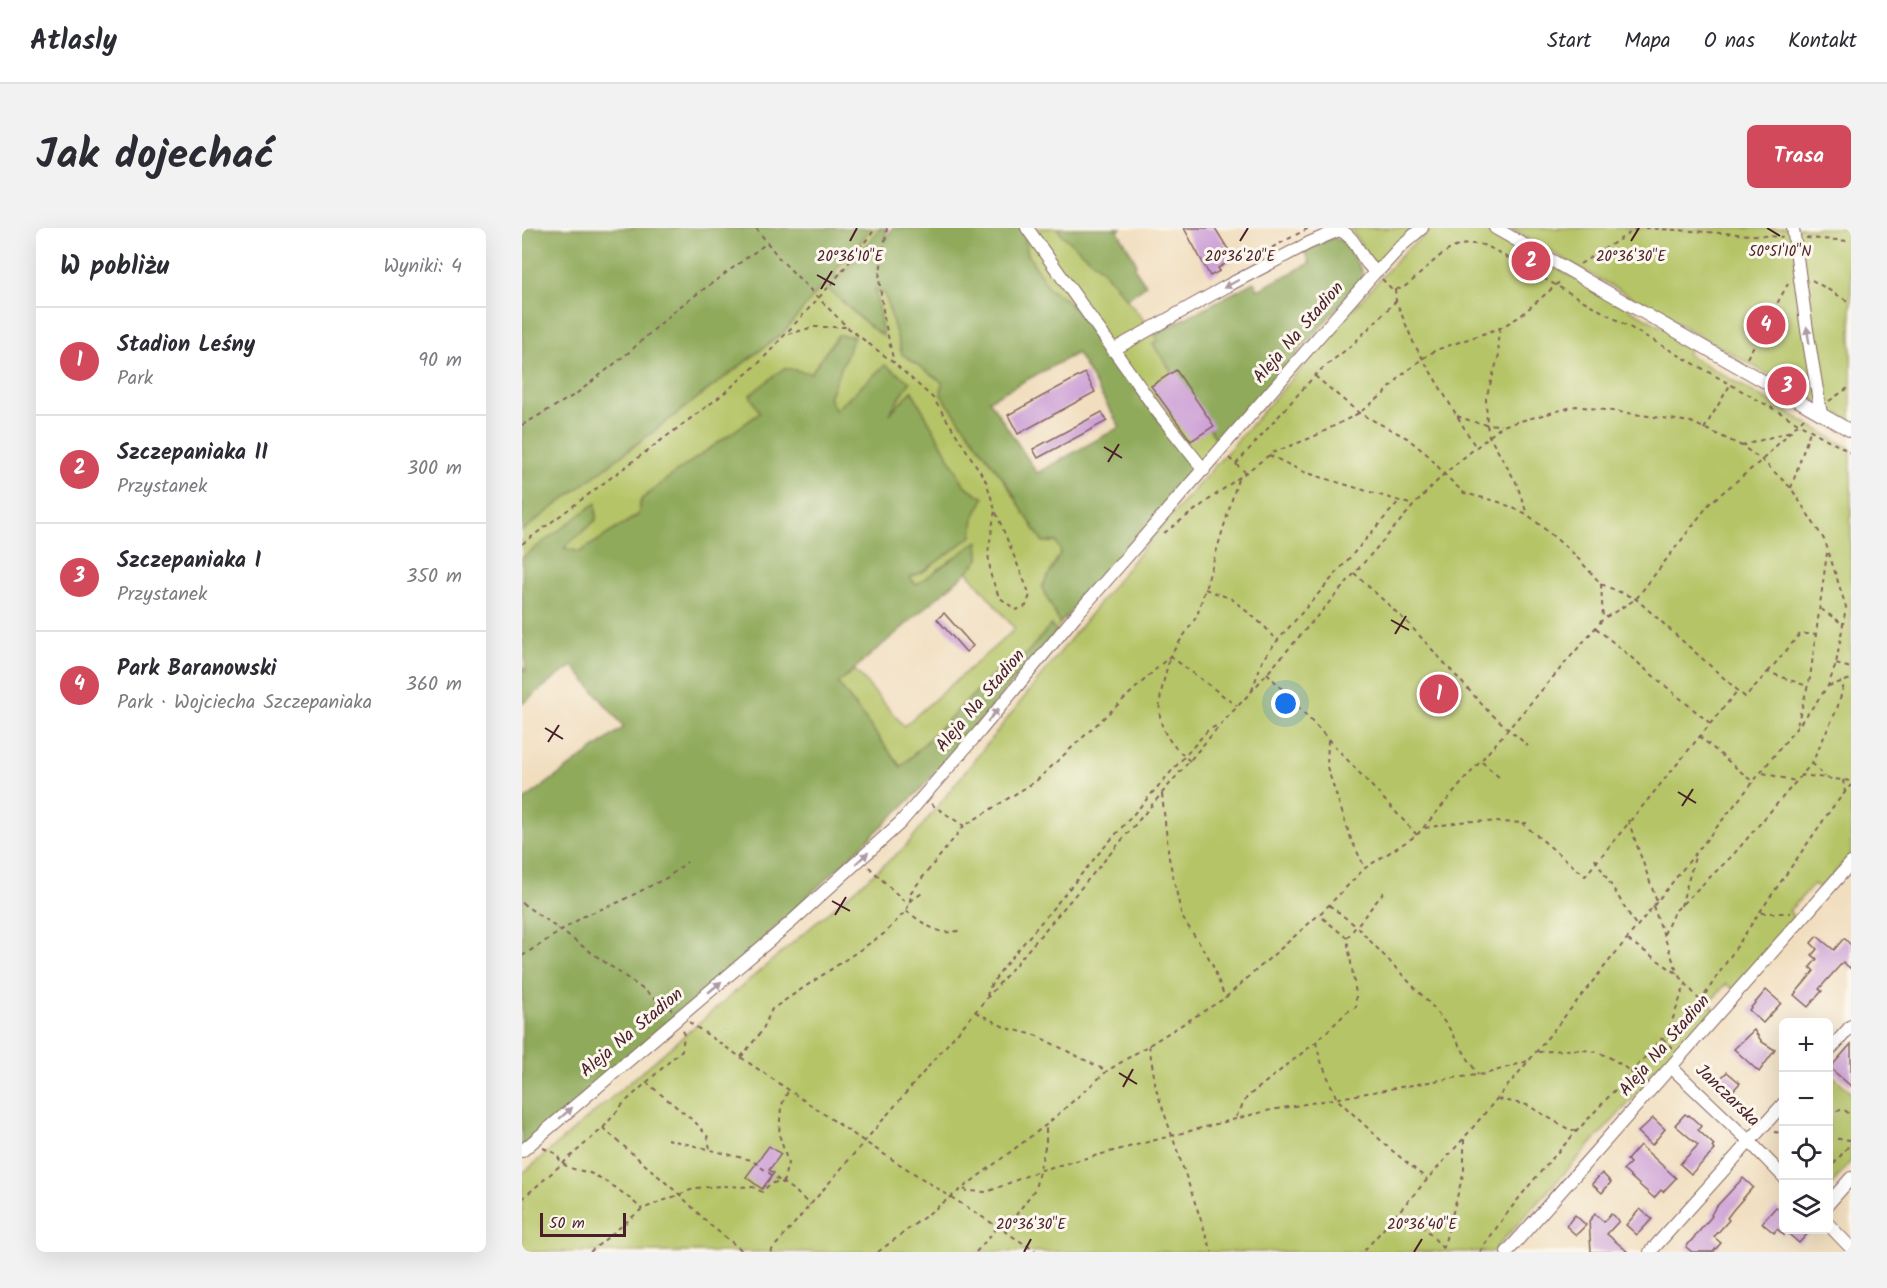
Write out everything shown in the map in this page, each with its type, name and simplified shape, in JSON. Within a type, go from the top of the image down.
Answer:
[{"type":"street","points":[[1028,228],[1157,411],[1204,470]]},
{"type":"street","name":"Aleja Na Stadion","points":[[522,1151],[790,923],[900,823],[1076,615],[1376,271],[1422,228]]},
{"type":"street","points":[[1495,228],[1575,267],[1742,368],[1820,408],[1851,431]]},
{"type":"street","points":[[1113,350],[1309,243],[1342,230],[1368,265],[1376,271]]},
{"type":"street","points":[[1794,233],[1820,408]]},
{"type":"street","name":"Aleja Na Stadion","points":[[1507,1252],[1851,863]]},
{"type":"street","points":[[1833,1046],[1851,1026]]},
{"type":"street","name":"Janczarska","points":[[1671,1067],[1779,1172]]},
{"type":"street","points":[[1650,1252],[1779,1108]]},
{"type":"street","points":[[1833,1198],[1851,1178]]},
{"type":"street","points":[[1833,1229],[1851,1248]]},
{"type":"path","points":[[756,228],[779,258],[847,327],[894,363],[933,398],[986,481],[995,510],[1030,595],[1026,606],[1016,609],[999,597],[991,576],[988,553],[995,510]]},
{"type":"path","points":[[522,544],[722,395],[760,362],[788,334],[876,228]]},
{"type":"path","points":[[887,228],[879,278],[884,318],[894,363]]},
{"type":"path","points":[[1256,256],[1309,228]]},
{"type":"path","points":[[1161,535],[1269,455],[1313,437],[1359,413],[1384,394],[1402,375],[1436,350],[1500,328],[1519,317],[1575,267],[1638,228]]},
{"type":"path","points":[[1645,228],[1794,233],[1851,241]]},
{"type":"path","points":[[522,425],[576,394],[628,353],[678,308],[768,242]]},
{"type":"path","points":[[1376,271],[1384,282],[1395,289],[1404,287],[1434,260],[1453,248],[1474,243],[1493,248],[1851,453]]},
{"type":"path","points":[[1742,368],[1792,278],[1799,272],[1851,303]]},
{"type":"path","points":[[1395,289],[1396,301],[1422,359],[1475,447]]},
{"type":"path","points":[[1236,464],[1315,376],[1352,345],[1396,301]]},
{"type":"path","points":[[788,334],[814,327],[847,327]]},
{"type":"path","points":[[1500,328],[1499,355],[1486,398],[1487,425],[1490,436],[1516,482],[1527,514]]},
{"type":"path","points":[[1315,376],[1359,413],[1407,438],[1429,456],[1464,493],[1499,502],[1527,514],[1574,554],[1601,584],[1636,599],[1745,697],[1800,634],[1817,634]]},
{"type":"path","points":[[1704,429],[1731,385]]},
{"type":"path","points":[[878,1252],[1046,1125],[1107,1071],[1225,998],[1319,915],[1365,868],[1425,828],[1603,619],[1636,599],[1710,503],[1762,460],[1800,424],[1851,386]]},
{"type":"path","points":[[1363,1252],[1498,1099],[1762,773],[1828,686],[1836,664],[1846,607],[1825,541],[1791,488],[1762,460],[1742,446],[1691,422],[1576,406],[1503,426],[1487,425],[1457,416]]},
{"type":"path","points":[[770,1252],[1221,724],[1414,505],[1444,474],[1503,426]]},
{"type":"path","points":[[1742,446],[1794,430]]},
{"type":"path","points":[[1791,488],[1810,430]]},
{"type":"path","points":[[1220,451],[1245,472]]},
{"type":"path","points":[[1269,455],[1304,472],[1414,505]]},
{"type":"path","points":[[741,1057],[762,1031],[772,1009],[885,933],[906,911],[911,892],[964,826],[1036,781],[1170,656],[1197,616],[1239,476]]},
{"type":"path","points":[[1251,692],[1263,659],[1400,500]]},
{"type":"path","points":[[1796,727],[1808,686],[1828,550]]},
{"type":"path","points":[[1354,573],[1408,623],[1488,711],[1528,746]]},
{"type":"path","points":[[1601,584],[1603,619]]},
{"type":"path","points":[[1205,589],[1232,599],[1278,640]]},
{"type":"path","points":[[1846,607],[1851,605]]},
{"type":"path","points":[[1821,609],[1843,624]]},
{"type":"path","points":[[1596,628],[1711,724]]},
{"type":"path","points":[[1170,656],[1237,706]]},
{"type":"path","points":[[1170,656],[1159,698],[1162,728],[1170,742],[1190,762]]},
{"type":"path","points":[[1836,664],[1851,668]]},
{"type":"path","points":[[1768,672],[1808,686]]},
{"type":"path","points":[[1268,673],[1417,835]]},
{"type":"path","points":[[1828,686],[1851,679]]},
{"type":"path","points":[[1664,934],[1674,912],[1733,855],[1812,763],[1837,709],[1845,681]]},
{"type":"path","points":[[1522,823],[1585,876],[1738,690]]},
{"type":"path","points":[[986,999],[989,988],[1002,969],[1100,852],[1208,730],[1221,724]]},
{"type":"path","points":[[1700,736],[1754,783]]},
{"type":"path","points":[[1329,739],[1327,768],[1350,839],[1365,868]]},
{"type":"path","points":[[1482,762],[1501,779]]},
{"type":"path","points":[[1812,763],[1825,777]]},
{"type":"path","points":[[1762,773],[1795,781]]},
{"type":"path","points":[[1700,1002],[1851,783],[1825,777],[1800,775]]},
{"type":"path","points":[[1843,780],[1845,792]]},
{"type":"path","points":[[1162,794],[1169,858],[1182,917],[1211,961],[1225,998]]},
{"type":"path","points":[[931,804],[964,826]]},
{"type":"path","points":[[1425,828],[1467,821],[1527,824]]},
{"type":"path","points":[[1629,821],[1657,902]]},
{"type":"path","points":[[1681,906],[1695,855]]},
{"type":"path","points":[[1596,861],[1637,927]]},
{"type":"path","points":[[522,956],[584,916],[619,902],[668,877],[687,862]]},
{"type":"path","points":[[868,866],[908,905]]},
{"type":"path","points":[[910,901],[924,892]]},
{"type":"path","points":[[1347,938],[1384,892]]},
{"type":"path","points":[[522,903],[681,1017],[865,1142],[1037,1252]]},
{"type":"path","points":[[1329,905],[1356,926],[1433,1007],[1478,1075]]},
{"type":"path","points":[[1653,906],[1677,974],[1715,1017]]},
{"type":"path","points":[[906,911],[933,929],[949,934],[961,930]]},
{"type":"path","points":[[1761,913],[1790,912],[1800,921]]},
{"type":"path","points":[[1235,1118],[1247,1097],[1316,1042],[1347,1012],[1356,1007],[1347,938],[1319,915]]},
{"type":"path","points":[[1628,939],[1677,974]]},
{"type":"path","points":[[1480,1252],[1510,1210],[1668,1032],[1685,985]]},
{"type":"path","points":[[975,1012],[1006,1028],[1035,1035],[1107,1071]]},
{"type":"path","points":[[522,1200],[603,1128],[622,1104],[682,1050],[684,1036],[681,1017]]},
{"type":"path","points":[[1662,1038],[1680,1056]]},
{"type":"path","points":[[1316,1042],[1320,1059],[1337,1100],[1427,1179]]},
{"type":"path","points":[[1149,1045],[1156,1089],[1212,1252]]},
{"type":"path","points":[[1536,1052],[1591,1049],[1614,1058],[1650,1090]]},
{"type":"path","points":[[963,1189],[987,1192],[1041,1170],[1235,1118],[1478,1075],[1528,1061]]},
{"type":"path","points":[[646,1082],[696,1123],[708,1137],[711,1151]]},
{"type":"path","points":[[782,1182],[788,1163],[779,1134],[779,1125],[781,1107],[788,1089]]},
{"type":"path","points":[[1498,1099],[1527,1106],[1570,1130],[1580,1130]]},
{"type":"path","points":[[1833,1112],[1844,1109],[1851,1115]]},
{"type":"path","points":[[1005,1230],[1035,1189],[1046,1143],[1046,1125]]},
{"type":"path","points":[[603,1128],[680,1195],[710,1225],[744,1252]]},
{"type":"path","points":[[1444,1251],[1464,1171],[1464,1138]]},
{"type":"path","points":[[667,1139],[751,1160],[795,1191],[810,1205]]},
{"type":"path","points":[[1833,1139],[1851,1142],[1833,1165]]},
{"type":"path","points":[[533,1142],[557,1154],[558,1159],[574,1171],[589,1172],[609,1183],[642,1209]]},
{"type":"path","points":[[590,1252],[642,1209],[696,1188],[753,1187],[762,1192],[770,1184],[782,1182]]},
{"type":"path","points":[[1396,1214],[1426,1229],[1444,1251]]},
{"type":"path","points":[[976,1252],[999,1226]]},
{"type":"green space","points":[[522,228],[870,228],[856,249],[835,270],[835,280],[881,228],[887,228],[885,242],[892,228],[1021,228],[1024,232],[1028,255],[1049,289],[1065,299],[1094,331],[1196,470],[1060,624],[1042,587],[1061,552],[1056,542],[1043,542],[1010,488],[941,395],[942,382],[902,354],[885,294],[875,289],[883,336],[823,285],[783,333],[522,531]],"holes":[[[1077,353],[1120,427],[1037,473],[989,400]]]},
{"type":"green space","points":[[870,228],[881,228],[834,281],[835,270],[856,249]]},
{"type":"green space","points":[[1021,228],[1057,228],[1103,270],[1155,334],[1157,341],[1153,344],[1215,437],[1224,438],[1196,470],[1094,331],[1065,299],[1049,289],[1028,255],[1024,232]]},
{"type":"green space","points":[[1057,228],[1121,228],[1118,231],[1136,262],[1135,269],[1146,285],[1127,299],[1103,270]]},
{"type":"green space","points":[[1350,228],[1413,228],[1380,262],[1375,263]]},
{"type":"green space","points":[[1433,228],[1482,228],[1500,236],[1692,344],[1687,354],[1851,449],[1851,855],[1821,889],[1814,884],[1789,911],[1795,918],[1733,989],[1726,984],[1709,1003],[1715,1009],[1492,1252],[522,1252],[522,1174],[906,846],[1147,543],[1405,251]]},
{"type":"green space","points":[[1509,228],[1851,228],[1851,421]]},
{"type":"green space","points":[[1332,238],[1343,241],[1362,271],[1363,278],[1224,438],[1215,437],[1153,344],[1157,341],[1155,334],[1254,282],[1258,290],[1310,263],[1304,251]]},
{"type":"green space","points":[[823,284],[843,301],[875,288],[885,294],[902,354],[942,382],[1043,542],[1056,542],[1061,552],[1042,587],[1060,624],[1056,632],[1050,626],[1016,666],[1004,664],[901,767],[837,683],[855,670],[904,726],[1015,629],[967,571],[979,559],[978,542],[916,585],[910,577],[924,571],[971,536],[974,517],[984,498],[965,486],[912,391],[886,418],[835,410],[829,397],[853,336],[838,335],[811,373],[750,395],[760,413],[672,475],[641,500],[638,515],[580,552],[563,548],[596,520],[522,558],[522,531],[783,333]]},
{"type":"green space","points":[[838,335],[854,337],[829,397],[835,410],[885,365],[910,382],[889,414],[912,391],[965,486],[984,498],[974,517],[972,536],[924,571],[910,577],[916,585],[978,541],[979,559],[967,572],[838,683],[901,767],[1004,664],[1016,666],[1051,625],[1056,632],[919,791],[754,948],[522,1148],[522,799],[524,800],[624,727],[573,666],[522,704],[522,666],[526,672],[522,631],[522,558],[596,503],[596,520],[564,548],[580,552],[638,515],[641,500],[672,475],[760,413],[750,395],[784,368],[811,373]]},
{"type":"green space","points":[[1833,1076],[1851,1092],[1851,1161],[1833,1183]]},
{"type":"building","points":[[1184,228],[1215,228],[1234,259],[1218,268],[1220,271],[1210,276]]},
{"type":"building","points":[[1176,370],[1214,426],[1191,441],[1151,386]]},
{"type":"building","points":[[1085,373],[1095,392],[1018,434],[1008,415]]},
{"type":"building","points":[[1102,412],[1107,421],[1038,458],[1033,449]]},
{"type":"building","points":[[944,613],[973,646],[966,652],[937,619]]},
{"type":"building","points":[[1817,936],[1834,950],[1844,938],[1851,945],[1851,969],[1843,962],[1819,989],[1822,991],[1808,1007],[1794,995],[1814,971],[1810,967],[1817,959],[1812,955],[1817,949],[1811,943]]},
{"type":"building","points":[[1766,990],[1781,1003],[1763,1023],[1749,1010]]},
{"type":"building","points":[[1754,1030],[1762,1042],[1775,1050],[1759,1072],[1734,1049]]},
{"type":"building","points":[[1851,1044],[1851,1086],[1833,1071],[1833,1065]]},
{"type":"building","points":[[1727,1072],[1740,1083],[1727,1097],[1714,1085]]},
{"type":"building","points":[[1685,1114],[1701,1126],[1698,1130],[1714,1145],[1712,1147],[1715,1150],[1691,1174],[1680,1164],[1698,1145],[1675,1125]]},
{"type":"building","points":[[1653,1118],[1665,1129],[1652,1145],[1638,1132]]},
{"type":"building","points":[[1640,1145],[1676,1178],[1654,1198],[1623,1170],[1630,1163],[1627,1160]]},
{"type":"building","points":[[769,1146],[781,1154],[769,1170],[774,1173],[762,1189],[746,1177]]},
{"type":"building","points":[[1602,1173],[1611,1182],[1602,1193],[1592,1184]]},
{"type":"building","points":[[1743,1178],[1753,1187],[1714,1237],[1721,1243],[1713,1252],[1692,1252],[1686,1247],[1712,1216],[1715,1208]]},
{"type":"building","points":[[1776,1207],[1779,1210],[1779,1231],[1777,1229],[1774,1233],[1762,1223]]},
{"type":"building","points":[[1640,1209],[1652,1219],[1637,1235],[1626,1225]]},
{"type":"building","points":[[1595,1214],[1604,1222],[1611,1214],[1619,1221],[1607,1234],[1628,1252],[1591,1252],[1589,1221]]},
{"type":"building","points":[[1575,1215],[1586,1225],[1576,1235],[1566,1226]]},
{"type":"building","points":[[1789,1234],[1807,1234],[1799,1243]]},
{"type":"place","name":"Szczepaniaka II","points":[[1531,261]]},
{"type":"place","name":"Park Baranowski","points":[[1766,325]]},
{"type":"place","name":"Szczepaniaka I","points":[[1787,386]]},
{"type":"place","name":"Stadion Leśny","points":[[1439,694]]}]
